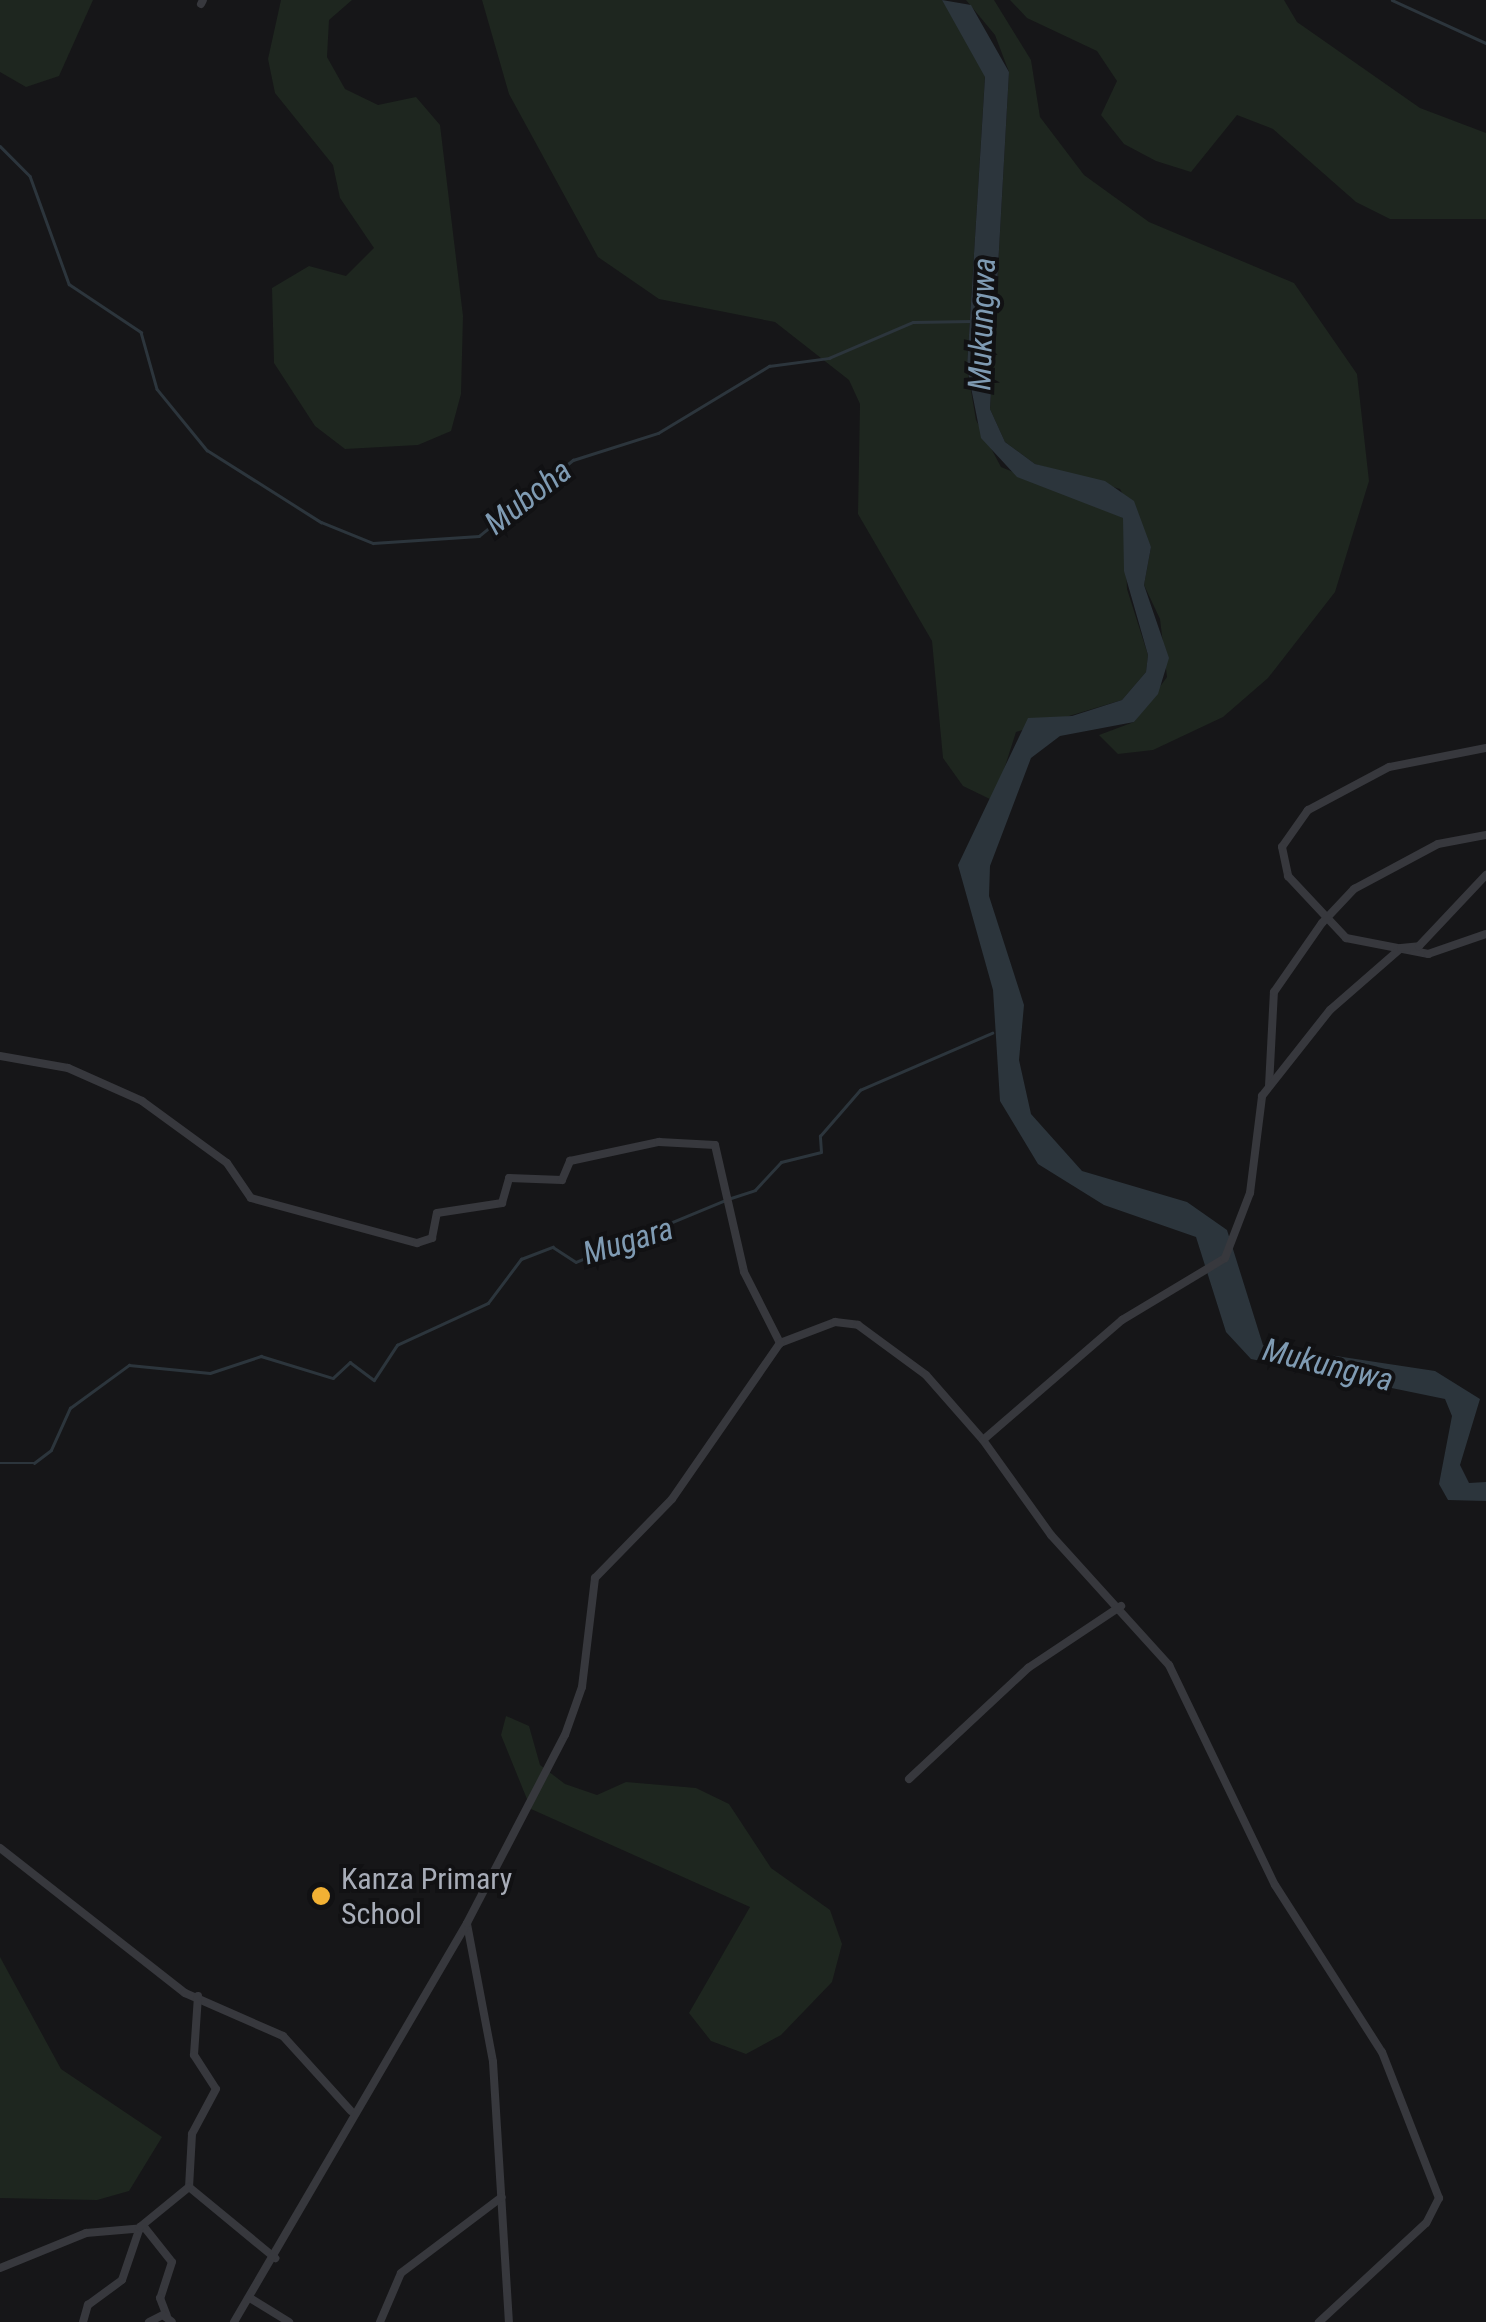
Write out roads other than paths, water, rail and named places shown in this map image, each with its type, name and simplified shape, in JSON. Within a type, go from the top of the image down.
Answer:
[{"type":"street","points":[[1486,748],[1390,768],[1293,824],[1282,847],[1288,876],[1322,923],[1346,938],[1428,954],[1486,934]]},
{"type":"street","points":[[1269,1086],[1274,992],[1322,923],[1354,889],[1404,862],[1486,835]]},
{"type":"street","points":[[983,1440],[1122,1320],[1225,1258],[1250,1193],[1258,1103],[1269,1086],[1330,1010],[1401,948],[1418,946],[1486,875]]},
{"type":"street","points":[[0,1056],[68,1068],[142,1100],[227,1163],[251,1198],[417,1243],[432,1238],[438,1213],[502,1204],[509,1178],[562,1180],[570,1161],[658,1142],[715,1145],[744,1272],[780,1343]]},
{"type":"street","points":[[234,2322],[275,2258],[351,2110],[467,1923],[581,1695],[595,1578],[672,1498],[780,1343],[835,1322],[858,1326],[926,1375],[983,1440],[1051,1534],[1121,1606],[1186,1690],[1275,1884],[1325,1952],[1398,2085],[1436,2185],[1426,2224],[1319,2322]]},
{"type":"street","points":[[908,1779],[1028,1668],[1121,1606]]},
{"type":"street","points":[[0,1848],[198,1996],[284,2036],[351,2110]]},
{"type":"street","points":[[467,1923],[493,2062],[509,2320],[522,2322]]},
{"type":"street","points":[[190,2187],[191,2137],[216,2088],[194,2055],[198,1996]]},
{"type":"street","points":[[0,2268],[86,2233],[140,2227],[190,2187]]},
{"type":"street","points":[[190,2187],[275,2258]]},
{"type":"street","points":[[380,2322],[405,2270],[502,2197]]},
{"type":"street","points":[[140,2227],[170,2254],[160,2298],[170,2319],[149,2322]]},
{"type":"street","points":[[83,2322],[90,2303],[122,2280],[140,2227]]},
{"type":"street","points":[[250,2298],[289,2322]]},
{"type":"water","name":"Mukungwa","points":[[942,0],[971,5],[1009,72],[990,409],[1005,442],[1035,464],[1105,481],[1134,501],[1151,547],[1144,585],[1169,658],[1158,694],[1134,722],[1060,736],[1031,758],[990,866],[989,896],[1024,1005],[1019,1060],[1031,1114],[1082,1171],[1187,1202],[1227,1230],[1263,1345],[1435,1371],[1480,1399],[1460,1465],[1469,1483],[1486,1482],[1486,1501],[1448,1500],[1439,1484],[1452,1416],[1445,1399],[1251,1359],[1226,1332],[1196,1237],[1104,1205],[1038,1164],[1000,1101],[993,990],[958,865],[1028,718],[1072,716],[1122,700],[1146,672],[1148,655],[1124,571],[1123,518],[1017,477],[981,438],[967,367],[985,77]]},
{"type":"waterway","points":[[1392,0],[1486,43]]},
{"type":"waterway","name":"Muboha","points":[[0,146],[30,176],[69,284],[141,332],[157,389],[207,450],[321,522],[373,543],[479,536],[573,460],[658,433],[769,366],[829,358],[913,322],[972,321]]},
{"type":"waterway","name":"Mugara","points":[[731,1198],[755,1190],[781,1162],[821,1152],[820,1136],[860,1090],[992,1033]]},
{"type":"waterway","name":"Mugara","points":[[0,1463],[34,1463],[51,1450],[70,1408],[129,1365],[210,1373],[261,1356],[333,1378],[350,1362],[374,1380],[397,1345],[488,1303],[521,1259],[553,1247],[576,1262],[723,1201]]},
{"type":"place","name":"Kanza Primary School","points":[[321,1896]]}]
